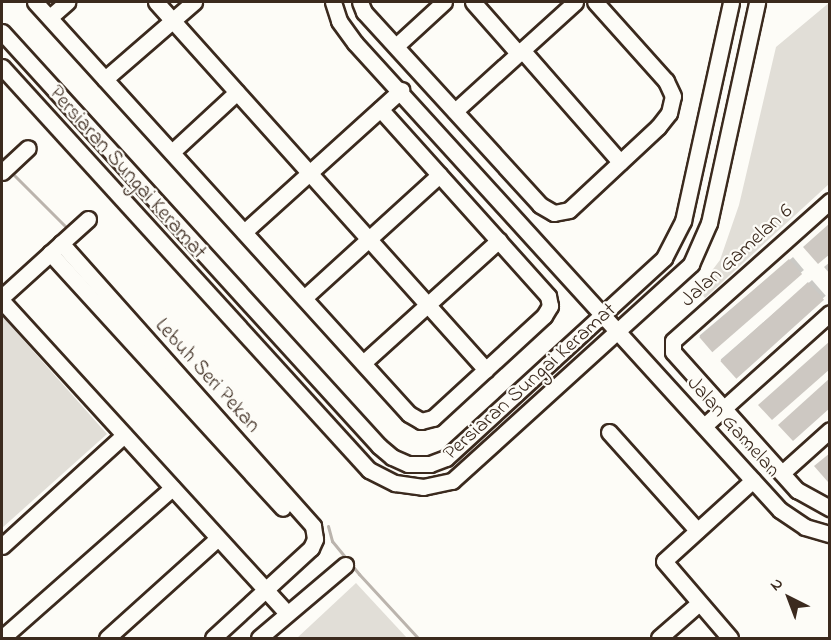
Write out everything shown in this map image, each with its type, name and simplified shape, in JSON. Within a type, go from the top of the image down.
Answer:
[{"type":"street","points":[[35,2],[409,414],[421,421],[433,418],[544,316],[550,306],[548,296],[380,109]]},
{"type":"street","points":[[50,17],[67,2]]},
{"type":"street","points":[[156,2],[486,370]]},
{"type":"street","points":[[105,79],[194,2]]},
{"type":"street","name":"Jalan Gamelan","points":[[333,2],[339,21],[355,43],[401,90],[780,510],[805,527],[830,534]]},
{"type":"street","points":[[360,2],[364,12],[540,205],[554,213],[569,210],[620,162],[669,113],[674,96],[666,81],[595,2]]},
{"type":"street","points":[[396,46],[444,2]]},
{"type":"street","points":[[472,2],[620,162]]},
{"type":"street","points":[[455,111],[575,2]]},
{"type":"street","name":"Persiaran Sungai Keramat","points":[[2,32],[392,457],[408,464],[430,464],[446,458],[664,258],[676,239],[731,2]]},
{"type":"street","name":"Persiaran Sungai Keramat","points":[[2,67],[369,470],[395,483],[423,487],[452,481],[691,264],[700,248],[757,2]]},
{"type":"street","points":[[244,232],[401,90]]},
{"type":"street","points":[[172,152],[237,92]]},
{"type":"street","points":[[6,169],[27,148]]},
{"type":"street","points":[[304,298],[439,175]]},
{"type":"street","name":"Jalan Gamelan 6","points":[[724,408],[673,352],[673,341],[830,201]]},
{"type":"street","points":[[2,297],[88,219]]},
{"type":"street","points":[[363,363],[499,240]]},
{"type":"street","name":"Lebuh Seri Pekan","points":[[55,248],[313,526],[315,539],[266,591]]},
{"type":"street","points":[[2,301],[287,613]]},
{"type":"street","points":[[704,426],[830,313]]},
{"type":"street","points":[[724,408],[797,490],[830,508]]},
{"type":"street","points":[[782,473],[830,429]]},
{"type":"street","points":[[609,432],[697,530]]},
{"type":"street","points":[[2,546],[124,435]]},
{"type":"street","points":[[730,639],[664,561],[753,480]]},
{"type":"street","points":[[2,639],[172,488]]},
{"type":"street","points":[[107,639],[218,538]]},
{"type":"street","points":[[259,639],[345,565]]},
{"type":"street","points":[[213,639],[266,591]]},
{"type":"street","points":[[659,639],[699,603]]},
{"type":"shaded area","points":[[830,2],[829,184],[705,298],[698,289],[720,260],[739,205],[776,47]]},
{"type":"shaded area","points":[[2,316],[107,434],[2,528]]},
{"type":"shaded area","points":[[356,583],[407,638],[297,638]]},
{"type":"building","points":[[830,223],[830,254],[818,264],[803,247]]},
{"type":"building","points":[[789,259],[802,274],[712,352],[699,337]]},
{"type":"building","points":[[808,282],[824,300],[736,379],[720,361]]},
{"type":"building","points":[[830,341],[830,369],[772,420],[758,405]]},
{"type":"building","points":[[830,378],[830,408],[793,441],[778,425]]},
{"type":"building","points":[[830,453],[830,480],[828,482],[814,466]]},
{"type":"waterway","points":[[11,172],[65,226]]},
{"type":"waterway","points":[[328,526],[332,541],[418,638]]}]
